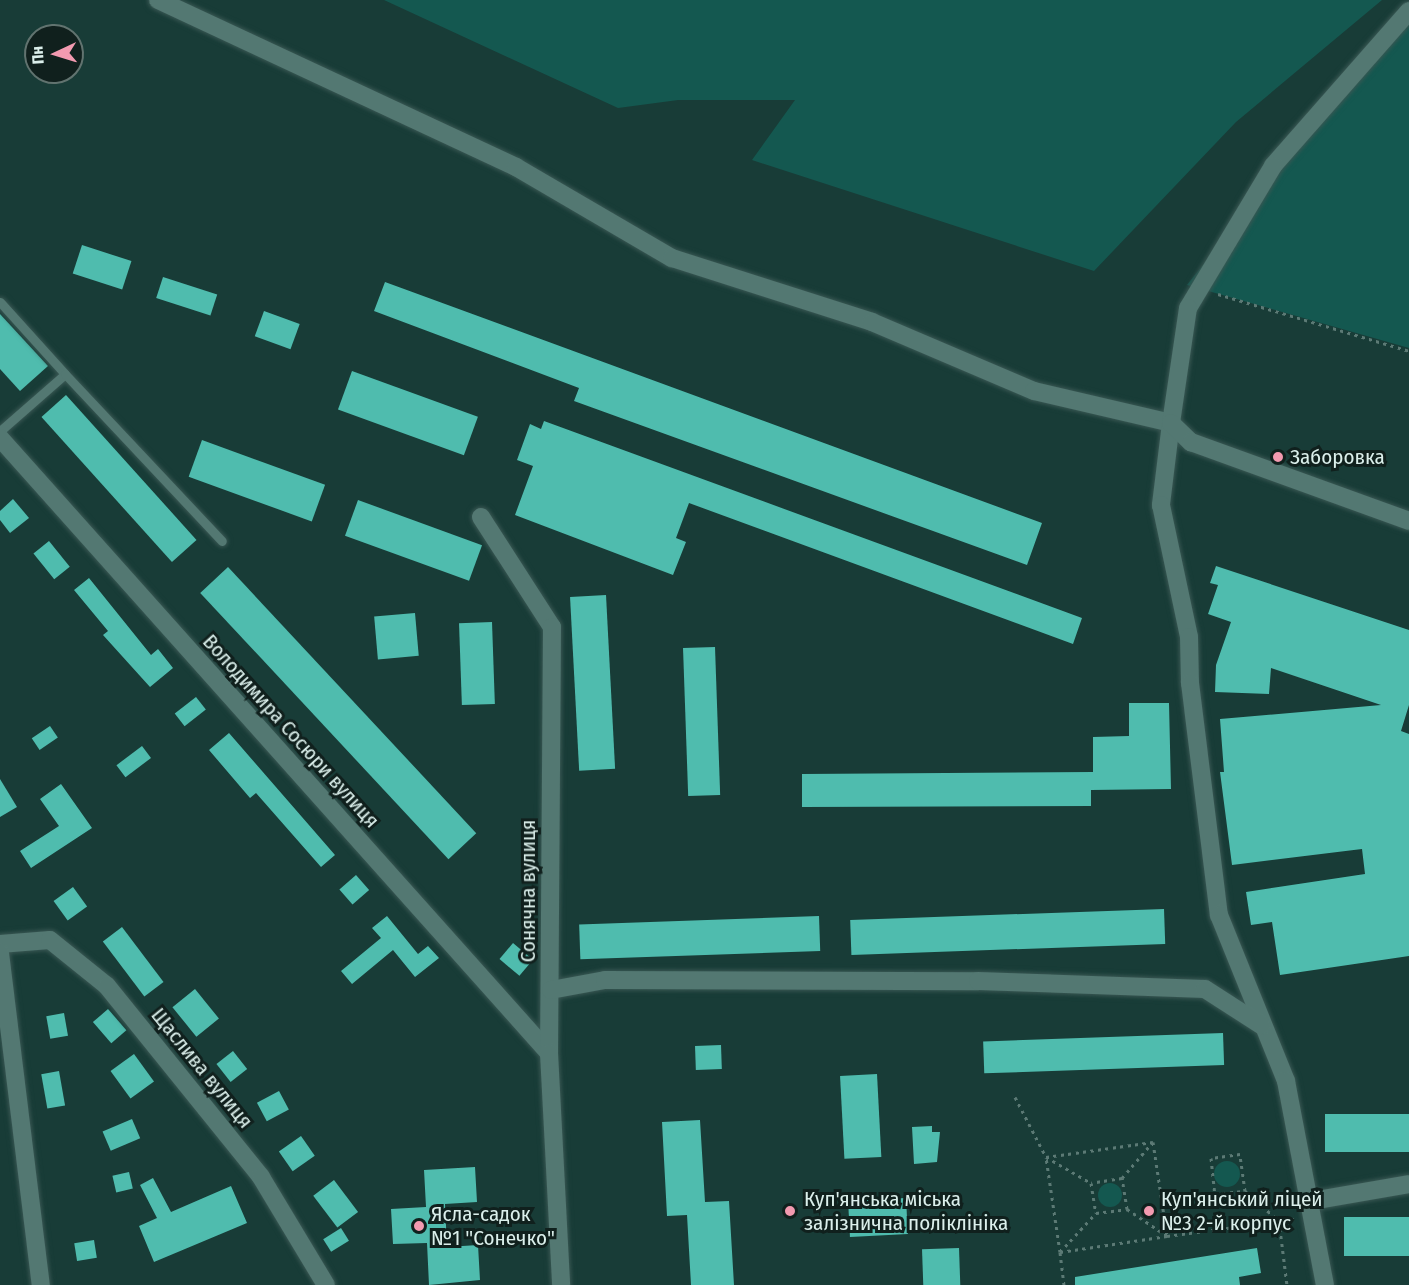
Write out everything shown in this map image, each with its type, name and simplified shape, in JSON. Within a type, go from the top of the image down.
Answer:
[{"type":"street","points":[[158,0],[516,167],[672,258],[872,322],[1034,392],[1171,423],[1191,442],[1409,521]]},
{"type":"street","points":[[1325,1285],[1286,1081],[1261,1024],[1219,915],[1190,683],[1189,637],[1161,505],[1188,308],[1273,166],[1409,11]]},
{"type":"street","name":"Володимира Сосюри вулиця","points":[[0,438],[549,1053]]},
{"type":"street","name":"Сонячна вулиця","points":[[481,517],[552,627],[549,1053],[561,1285]]},
{"type":"street","name":"Щаслива вулиця","points":[[0,944],[50,940],[107,986],[261,1177],[326,1285]]},
{"type":"street","points":[[0,953],[41,1285]]},
{"type":"street","points":[[550,990],[605,980],[978,981],[1205,989],[1261,1024]]},
{"type":"street","points":[[1312,1209],[1409,1184]]},
{"type":"lane","points":[[0,302],[222,541]]},
{"type":"lane","points":[[0,431],[65,374]]},
{"type":"path","points":[[1199,289],[1409,351]]},
{"type":"path","points":[[1015,1097],[1046,1157],[1064,1285]]},
{"type":"path","points":[[1046,1157],[1154,1142]]},
{"type":"path","points":[[1046,1157],[1091,1183],[1122,1178],[1154,1142]]},
{"type":"path","points":[[1154,1142],[1167,1236]]},
{"type":"path","points":[[1245,1191],[1215,1194],[1210,1158],[1240,1154],[1245,1191],[1279,1221],[1287,1285]]},
{"type":"path","points":[[1122,1178],[1127,1209]]},
{"type":"path","points":[[1091,1183],[1096,1213]]},
{"type":"path","points":[[1060,1252],[1096,1213],[1127,1209],[1167,1236]]},
{"type":"path","points":[[1060,1252],[1279,1221],[1312,1209]]},
{"type":"green space","points":[[384,0],[1382,0],[1236,122],[1094,271],[752,160],[795,100],[678,100],[618,108]]},
{"type":"green space","points":[[1409,17],[1409,348],[1187,285],[1345,85]]},
{"type":"green space","points":[[1227,1161],[1236,1165],[1240,1174],[1236,1183],[1227,1187],[1218,1183],[1214,1174],[1218,1165]]},
{"type":"green space","points":[[1110,1183],[1115,1184],[1121,1190],[1121,1200],[1115,1206],[1110,1207],[1105,1206],[1099,1200],[1098,1195],[1099,1190],[1105,1184]]},
{"type":"building","points":[[82,245],[131,261],[122,290],[73,274]]},
{"type":"building","points":[[163,277],[217,295],[210,316],[156,298]]},
{"type":"building","points":[[385,282],[1042,523],[1027,565],[574,401],[579,388],[374,311]]},
{"type":"building","points":[[264,311],[300,324],[290,349],[255,336]]},
{"type":"building","points":[[0,314],[48,366],[20,391],[0,369]]},
{"type":"building","points":[[352,371],[478,417],[464,455],[338,410]]},
{"type":"building","points":[[66,395],[196,540],[172,562],[41,417]]},
{"type":"building","points":[[544,421],[1082,618],[1073,644],[689,503],[676,538],[686,542],[673,575],[515,515],[533,466],[517,460],[530,424],[541,429]]},
{"type":"building","points":[[202,440],[325,485],[312,521],[189,477]]},
{"type":"building","points":[[13,499],[29,518],[10,533],[0,520],[0,511]]},
{"type":"building","points":[[358,500],[482,545],[469,581],[345,536]]},
{"type":"building","points":[[49,541],[70,567],[54,579],[33,554]]},
{"type":"building","points":[[1216,566],[1409,630],[1409,705],[1401,731],[1409,734],[1409,956],[1280,975],[1272,922],[1251,925],[1246,892],[1365,874],[1362,849],[1232,865],[1220,772],[1224,772],[1220,719],[1381,705],[1271,668],[1269,694],[1215,692],[1216,665],[1231,622],[1208,614],[1218,585],[1210,583]]},
{"type":"building","points":[[228,567],[476,833],[448,859],[200,593]]},
{"type":"building","points":[[89,578],[151,655],[158,649],[173,668],[150,687],[103,635],[108,631],[74,590]]},
{"type":"building","points":[[606,595],[615,769],[579,771],[570,597]]},
{"type":"building","points":[[415,613],[419,656],[378,659],[374,617]]},
{"type":"building","points":[[492,622],[495,704],[462,705],[459,623]]},
{"type":"building","points":[[715,647],[720,795],[688,796],[683,648]]},
{"type":"building","points":[[196,697],[206,710],[185,726],[175,714]]},
{"type":"building","points":[[1129,703],[1169,703],[1171,789],[1091,790],[1091,806],[802,807],[802,774],[1093,772],[1093,737],[1129,736]]},
{"type":"building","points":[[50,726],[58,738],[40,750],[32,738]]},
{"type":"building","points":[[229,733],[335,855],[321,867],[256,793],[250,798],[209,750]]},
{"type":"building","points":[[142,746],[151,758],[125,777],[116,765]]},
{"type":"building","points":[[0,779],[17,807],[0,817]]},
{"type":"building","points":[[61,784],[92,828],[31,868],[20,851],[59,826],[40,799]]},
{"type":"building","points":[[356,875],[369,890],[353,905],[339,889]]},
{"type":"building","points":[[73,887],[87,906],[68,921],[54,901]]},
{"type":"building","points":[[1164,909],[1165,944],[851,955],[850,920]]},
{"type":"building","points":[[387,916],[418,954],[428,946],[439,958],[415,977],[393,950],[352,984],[341,971],[381,938],[372,928]]},
{"type":"building","points":[[819,916],[820,951],[580,959],[579,924]]},
{"type":"building","points":[[122,927],[164,982],[144,997],[103,941]]},
{"type":"building","points":[[513,943],[533,960],[519,976],[500,959]]},
{"type":"building","points":[[195,989],[219,1019],[196,1037],[172,1007]]},
{"type":"building","points":[[108,1009],[126,1030],[111,1043],[93,1022]]},
{"type":"building","points":[[64,1013],[68,1036],[50,1039],[46,1016]]},
{"type":"building","points":[[1223,1033],[1224,1065],[984,1073],[983,1041]]},
{"type":"building","points":[[721,1045],[722,1069],[696,1070],[695,1046]]},
{"type":"building","points":[[233,1051],[247,1069],[231,1082],[216,1064]]},
{"type":"building","points":[[134,1054],[154,1082],[131,1099],[111,1071]]},
{"type":"building","points":[[59,1071],[65,1105],[47,1109],[41,1074]]},
{"type":"building","points":[[877,1074],[881,1157],[844,1159],[840,1076]]},
{"type":"building","points":[[279,1091],[289,1110],[267,1121],[257,1103]]},
{"type":"building","points":[[1325,1114],[1409,1114],[1409,1152],[1325,1152]]},
{"type":"building","points":[[132,1119],[140,1138],[111,1151],[103,1132]]},
{"type":"building","points":[[700,1120],[705,1202],[729,1201],[734,1285],[691,1285],[687,1215],[667,1216],[662,1122]]},
{"type":"building","points":[[932,1126],[932,1132],[940,1132],[937,1162],[914,1164],[912,1127]]},
{"type":"building","points":[[301,1136],[315,1156],[293,1171],[279,1151]]},
{"type":"building","name":"Ясла-садок №1 \"Сонечко\"","points":[[475,1167],[477,1202],[445,1204],[447,1247],[478,1245],[480,1280],[429,1285],[427,1243],[393,1244],[391,1209],[426,1207],[424,1170]]},
{"type":"building","points":[[129,1172],[133,1189],[116,1192],[112,1176]]},
{"type":"building","points":[[153,1178],[171,1212],[231,1186],[247,1223],[154,1262],[139,1226],[157,1218],[140,1185]]},
{"type":"building","points":[[334,1180],[358,1212],[337,1228],[313,1196]]},
{"type":"building","points":[[906,1198],[908,1234],[850,1237],[848,1201]]},
{"type":"building","points":[[1344,1217],[1409,1217],[1409,1256],[1344,1256]]},
{"type":"building","points":[[341,1228],[349,1241],[331,1252],[323,1239]]},
{"type":"building","points":[[94,1240],[97,1258],[77,1261],[74,1243]]},
{"type":"building","points":[[959,1248],[960,1285],[923,1285],[922,1249]]},
{"type":"building","points":[[1257,1248],[1261,1273],[1239,1277],[1240,1285],[1075,1285],[1075,1277]]},
{"type":"place","name":"Заборовка","points":[[1278,457]]},
{"type":"place","name":"Куп'янська міська залізнична поліклініка","points":[[790,1211]]},
{"type":"place","name":"Куп'янський ліцей №3 2-й корпус","points":[[1149,1211]]},
{"type":"place","name":"Ясла-садок №1 \"Сонечко\"","points":[[419,1226]]}]
